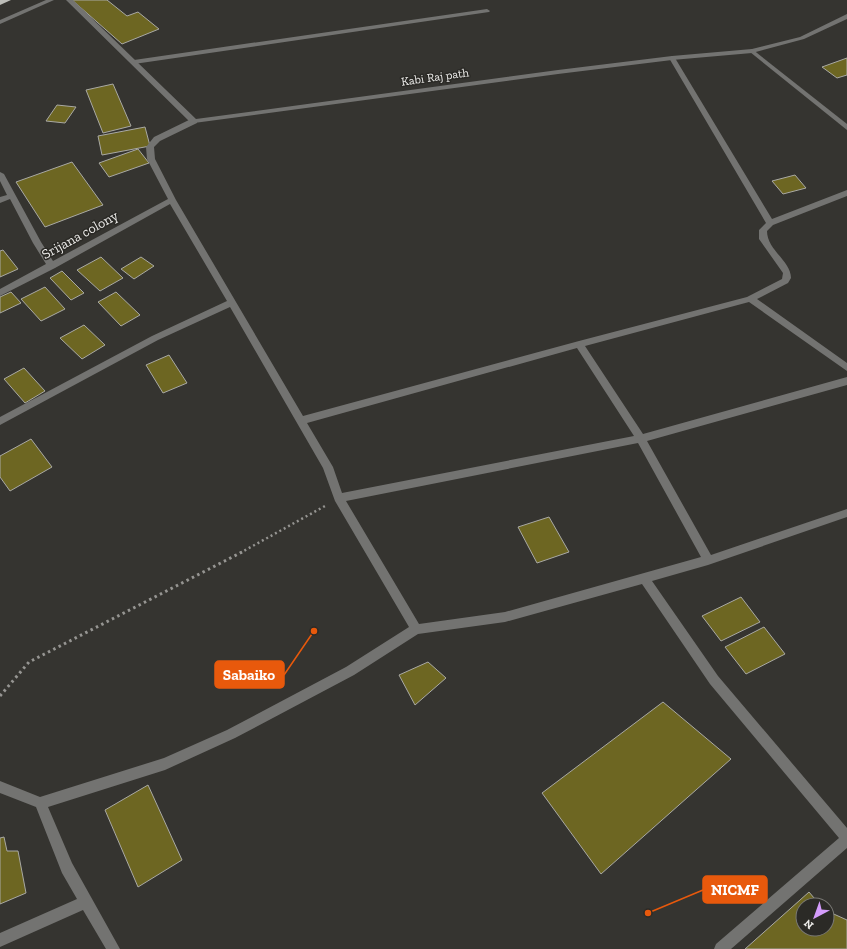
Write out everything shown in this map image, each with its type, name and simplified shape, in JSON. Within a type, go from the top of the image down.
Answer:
[{"type":"highway","points":[[0,3],[6,0]]},
{"type":"street","points":[[0,22],[51,0]]},
{"type":"street","points":[[69,0],[194,121]]},
{"type":"street","points":[[134,62],[487,12]]},
{"type":"street","name":"Kabi Raj path","points":[[416,629],[339,498],[328,467],[172,200],[150,159],[150,147],[157,139],[194,121],[558,72],[672,58],[752,51],[802,38],[847,16]]},
{"type":"street","points":[[752,51],[847,128]]},
{"type":"street","points":[[672,58],[770,223]]},
{"type":"street","points":[[0,174],[11,196],[52,266]]},
{"type":"street","points":[[300,421],[579,344],[750,299],[788,278],[787,273],[763,239],[763,230],[770,223],[847,193]]},
{"type":"street","points":[[0,200],[11,196]]},
{"type":"street","name":"Srijana colony","points":[[0,293],[172,200]]},
{"type":"street","points":[[750,299],[847,368]]},
{"type":"street","points":[[0,422],[155,338],[232,302]]},
{"type":"street","points":[[579,344],[641,439],[708,560]]},
{"type":"street","points":[[339,498],[641,439],[847,381]]},
{"type":"street","points":[[0,787],[40,804],[165,764],[231,734],[350,671],[416,629],[505,617],[708,560],[847,514]]},
{"type":"street","points":[[644,579],[714,680],[847,839],[720,949]]},
{"type":"street","points":[[40,804],[67,868],[113,949]]},
{"type":"street","points":[[0,940],[86,902]]},
{"type":"path","points":[[0,696],[29,662],[260,543],[339,498]]},
{"type":"building","points":[[72,0],[107,0],[127,16],[138,12],[159,29],[122,44]]},
{"type":"building","points":[[847,58],[847,75],[837,78],[822,67]]},
{"type":"building","points":[[113,84],[131,126],[103,133],[86,90]]},
{"type":"building","points":[[57,105],[76,107],[65,123],[46,121]]},
{"type":"building","points":[[145,127],[150,146],[102,155],[98,136]]},
{"type":"building","points":[[138,149],[149,163],[109,177],[99,163]]},
{"type":"building","points":[[72,162],[103,205],[45,227],[16,182]]},
{"type":"building","points":[[795,175],[806,188],[783,194],[772,181]]},
{"type":"building","points":[[3,250],[18,269],[0,277],[0,251]]},
{"type":"building","points":[[101,257],[123,278],[100,291],[77,270]]},
{"type":"building","points":[[141,257],[154,266],[134,279],[121,269]]},
{"type":"building","points":[[62,271],[84,293],[71,300],[50,278]]},
{"type":"building","points":[[45,287],[65,309],[41,321],[21,299]]},
{"type":"building","points":[[11,292],[21,303],[0,313],[0,297]]},
{"type":"building","points":[[116,292],[140,315],[121,326],[98,302]]},
{"type":"building","points":[[84,325],[105,345],[82,359],[60,338]]},
{"type":"building","points":[[169,355],[187,383],[163,393],[146,365]]},
{"type":"building","points":[[24,368],[45,391],[25,403],[4,379]]},
{"type":"building","points":[[31,439],[52,467],[10,491],[0,477],[0,456]]},
{"type":"building","points":[[549,517],[569,552],[537,563],[518,527]]},
{"type":"building","points":[[741,597],[760,622],[721,641],[702,616]]},
{"type":"building","points":[[764,627],[785,654],[746,674],[725,647]]},
{"type":"building","points":[[428,662],[446,678],[415,705],[399,675]]},
{"type":"building","points":[[663,702],[731,759],[601,874],[542,793]]},
{"type":"building","points":[[148,785],[182,860],[138,887],[105,810]]},
{"type":"building","points":[[4,837],[7,851],[18,851],[26,893],[0,904],[0,838]]},
{"type":"building","points":[[809,892],[813,897],[803,897]]},
{"type":"building","points":[[795,904],[795,937],[835,937],[835,915],[847,920],[847,949],[745,949]]},
{"type":"place","name":"Sabaiko","points":[[314,631]]},
{"type":"place","name":"NICMF","points":[[648,913]]}]
